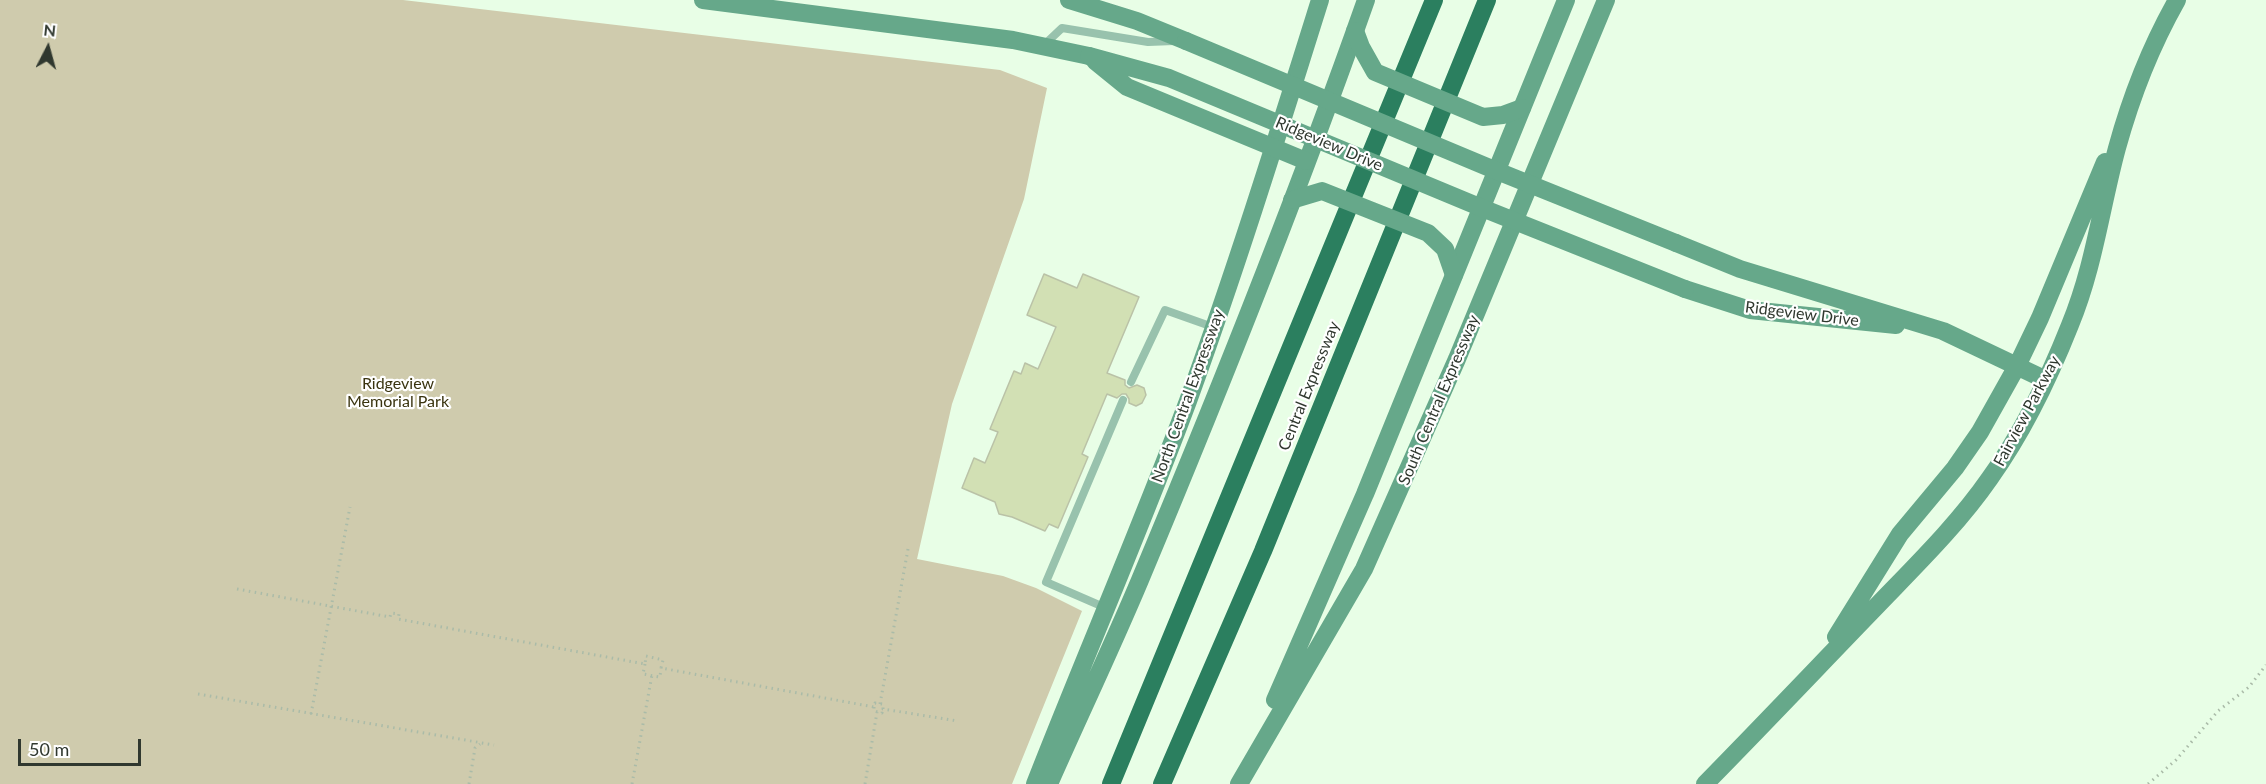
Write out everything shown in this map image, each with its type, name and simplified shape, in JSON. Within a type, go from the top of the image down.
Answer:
[{"type":"highway","name":"Central Expressway","points":[[1111,784],[1434,0]]},
{"type":"highway","name":"Central Expressway","points":[[1162,784],[1267,540],[1487,0]]},
{"type":"main road","name":"Ridgeview Drive","points":[[711,0],[1001,38],[1089,56],[1169,78],[1482,208],[1685,289],[1750,310],[1943,331]]},
{"type":"main road","name":"North Central Expressway","points":[[1035,784],[1180,421],[1251,218],[1320,0]]},
{"type":"main road","points":[[1050,784],[1209,413],[1292,200],[1366,0]]},
{"type":"main road","points":[[1241,779],[1365,494],[1566,0]]},
{"type":"main road","name":"South Central Expressway","points":[[1241,779],[1364,569],[1466,338],[1606,0]]},
{"type":"main road","name":"Fairview Parkway","points":[[1817,668],[1900,534],[1955,468],[1980,432],[2017,366],[2081,223],[2147,61],[2177,0]]},
{"type":"main road","name":"Ridgeview Drive","points":[[1076,1],[1137,21],[1740,269],[1943,331],[2046,380]]},
{"type":"main road","points":[[1355,31],[1375,72],[1483,117],[1503,116],[1522,108]]},
{"type":"main road","points":[[1089,56],[1127,87],[1306,161]]},
{"type":"main road","name":"Fairview Parkway","points":[[1705,784],[1913,568],[1967,508],[2005,454],[2046,380],[2071,323],[2086,281],[2098,238],[2116,149],[2132,97]]},
{"type":"main road","points":[[1292,200],[1322,191],[1428,233],[1445,249],[1454,275]]},
{"type":"lane","points":[[1043,46],[1062,28],[1148,42],[1186,41]]},
{"type":"lane","points":[[1131,382],[1165,310],[1213,327]]},
{"type":"lane","points":[[1106,608],[1046,582],[1123,400]]},
{"type":"path","points":[[311,714],[350,507]]},
{"type":"path","points":[[880,704],[908,549]]},
{"type":"path","points":[[237,590],[390,617],[391,613],[399,614],[398,619],[645,664]]},
{"type":"path","points":[[646,657],[663,660],[660,677],[643,674],[645,664],[646,657]]},
{"type":"path","points":[[2148,784],[2176,760],[2218,711],[2248,687],[2266,665]]},
{"type":"path","points":[[661,668],[874,707]]},
{"type":"path","points":[[632,784],[652,675]]},
{"type":"path","points":[[198,694],[494,745]]},
{"type":"path","points":[[874,707],[875,703],[884,704],[882,713],[877,712]]},
{"type":"path","points":[[865,784],[877,712],[874,711],[874,707]]},
{"type":"path","points":[[883,709],[958,722]]},
{"type":"path","points":[[469,784],[475,748],[481,743]]},
{"type":"green space","name":"Ridgeview Memorial Park","points":[[0,0],[403,0],[1000,70],[1047,88],[1024,199],[952,404],[917,559],[1003,576],[1036,588],[1082,611],[1012,784],[0,784]]},
{"type":"building","points":[[1044,274],[1077,288],[1083,274],[1139,297],[1107,373],[1125,380],[1125,385],[1129,388],[1137,385],[1144,388],[1146,395],[1142,403],[1136,406],[1129,403],[1126,394],[1117,398],[1107,394],[1082,454],[1088,457],[1058,528],[1049,524],[1045,531],[999,514],[995,502],[962,488],[974,458],[985,463],[998,432],[990,429],[1014,371],[1021,374],[1025,363],[1038,369],[1056,327],[1027,315]]}]
